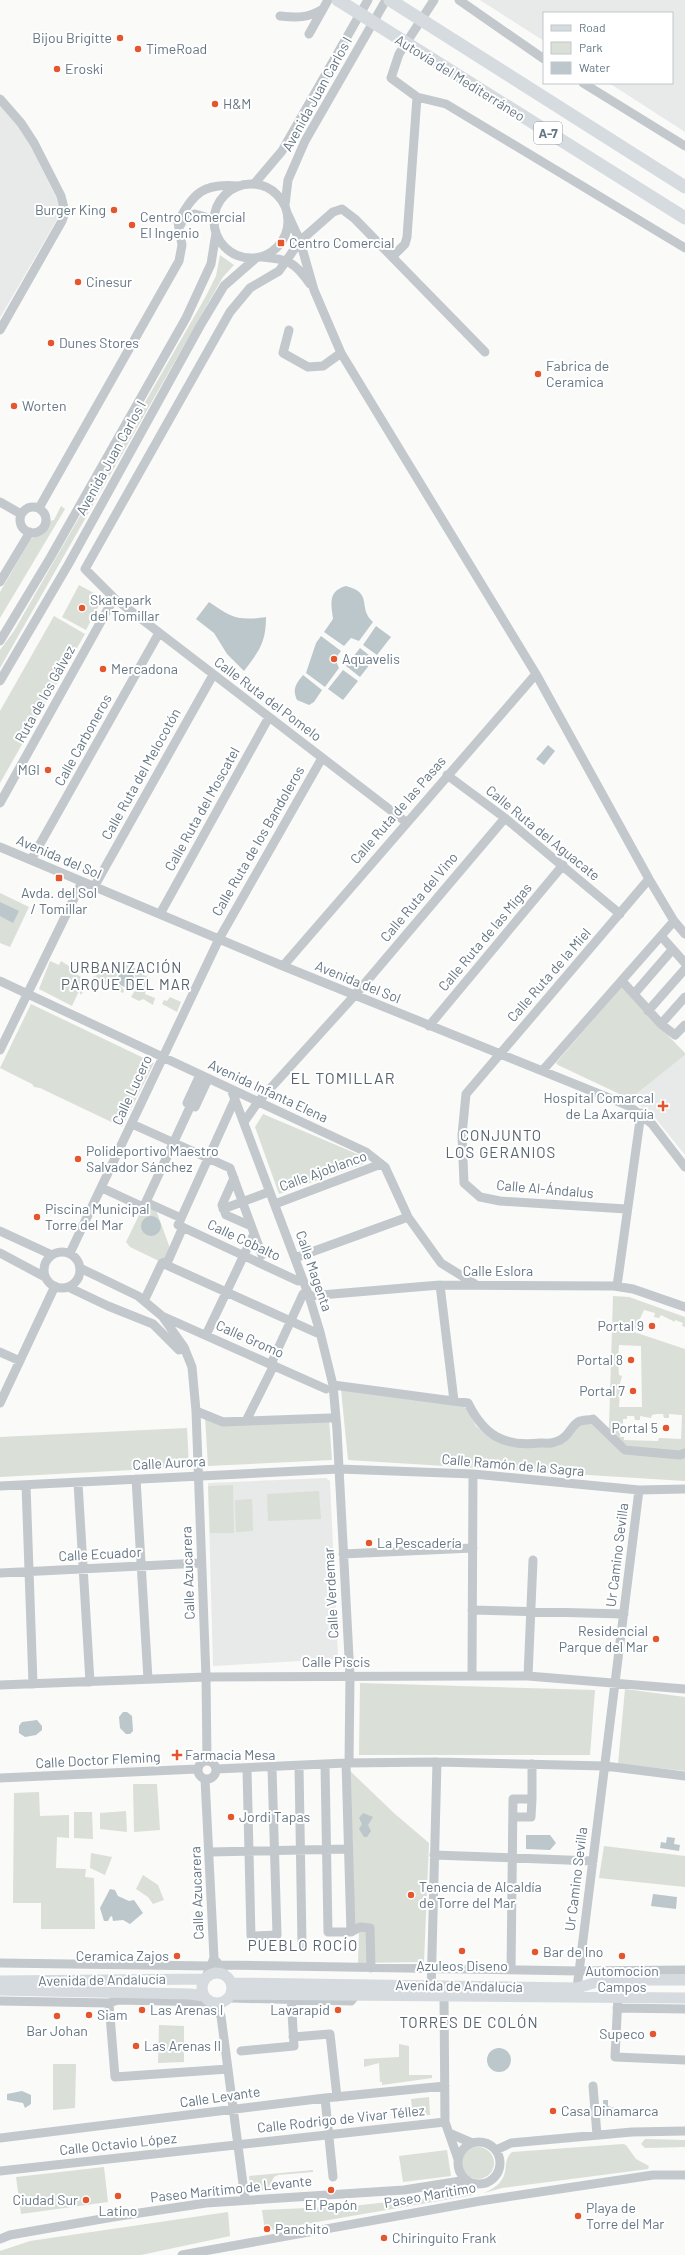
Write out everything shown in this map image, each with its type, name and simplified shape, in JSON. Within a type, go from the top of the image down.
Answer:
[{"type":"highway","name":"Autovía del Mediterráneo","points":[[338,0],[411,48],[685,218]]},
{"type":"highway","name":"Autovía del Mediterráneo","points":[[390,0],[685,187]]},
{"type":"main road","points":[[212,1974],[228,1979],[228,1998],[219,2003],[208,1999],[202,1986],[204,1979],[212,1974]]},
{"type":"main road","name":"Avenida de Andalucía","points":[[0,1982],[204,1979]]},
{"type":"main road","name":"Avenida de Andalucía","points":[[228,1979],[577,1988],[604,1980],[685,1980]]},
{"type":"main road","name":"Avenida de Andalucía","points":[[0,1990],[190,1994],[208,1999]]},
{"type":"main road","name":"Avenida de Andalucía","points":[[228,1998],[292,1998],[356,1995],[618,2002],[685,1998]]},
{"type":"street","points":[[308,34],[328,0]]},
{"type":"street","name":"Avenida Juan Carlos I","points":[[254,184],[282,151],[368,0]]},
{"type":"street","name":"Avenida Juan Carlos I","points":[[285,205],[288,180],[305,142],[386,0]]},
{"type":"street","points":[[434,0],[399,54],[391,78],[417,97],[446,104],[685,248]]},
{"type":"street","points":[[459,0],[543,58]]},
{"type":"street","points":[[280,16],[298,18],[313,15],[323,9]]},
{"type":"street","points":[[585,84],[685,146]]},
{"type":"street","points":[[392,257],[405,244],[407,237],[417,97]]},
{"type":"street","points":[[0,99],[21,123],[34,143],[61,196],[65,212],[62,221],[0,330]]},
{"type":"street","points":[[39,508],[179,261],[182,245],[178,222],[191,199],[203,190],[223,185],[238,186],[254,184],[271,190],[285,205],[300,241],[314,290],[341,353],[536,674],[649,879],[674,921],[685,934]]},
{"type":"street","points":[[0,641],[50,558],[186,318],[211,264],[216,233],[215,214],[220,201],[230,190],[238,186]]},
{"type":"street","points":[[287,260],[300,241],[333,212],[342,209],[392,257],[485,352]]},
{"type":"street","points":[[180,233],[183,220],[190,216],[204,215],[209,218]]},
{"type":"street","points":[[258,257],[272,252],[281,243],[287,230],[288,215]]},
{"type":"street","points":[[216,233],[220,241],[230,251],[240,256],[287,260],[300,270],[314,290]]},
{"type":"street","name":"Avenida Juan Carlos I","points":[[0,681],[68,565],[200,326],[224,286],[258,257]]},
{"type":"street","name":"Calle Ruta del Pomelo","points":[[287,260],[279,271],[250,288],[230,312],[85,569],[114,598],[406,822]]},
{"type":"street","points":[[290,330],[283,353],[308,367],[323,366],[341,353]]},
{"type":"street","points":[[0,502],[21,514]]},
{"type":"street","points":[[0,582],[30,532],[40,530],[46,523],[44,513],[39,508],[29,507],[21,514],[21,524],[30,532]]},
{"type":"street","name":"Ruta de los Gálvez","points":[[0,803],[114,598]]},
{"type":"street","name":"Calle Carboneros","points":[[31,860],[159,633]]},
{"type":"street","name":"Calle Ruta de las Pasas","points":[[283,966],[406,822],[536,674]]},
{"type":"street","name":"Calle Ruta del Melocotón","points":[[94,887],[213,675]]},
{"type":"street","name":"Calle Ruta del Moscatel","points":[[160,914],[269,717]]},
{"type":"street","name":"Calle Ruta de los Bandoleros","points":[[219,938],[322,758]]},
{"type":"street","name":"Calle Ruta del Aguacate","points":[[447,775],[505,818],[620,914]]},
{"type":"street","name":"Calle Ruta del Vino","points":[[244,1122],[258,1102],[354,995],[505,818]]},
{"type":"street","name":"Avenida del Sol","points":[[0,848],[429,1026],[543,1070],[630,1106],[652,1124],[685,1167]]},
{"type":"street","name":"Calle Ruta de las Migas","points":[[429,1026],[563,865]]},
{"type":"street","name":"Calle Ruta de la Miel","points":[[499,1054],[649,879]]},
{"type":"street","points":[[0,1050],[82,882]]},
{"type":"street","points":[[543,1070],[674,921]]},
{"type":"street","points":[[661,936],[685,964]]},
{"type":"street","name":"Calle Lucero","points":[[70,1253],[219,938]]},
{"type":"street","points":[[634,994],[672,950]]},
{"type":"street","points":[[648,1011],[685,969]]},
{"type":"street","name":"Avenida Infanta Elena","points":[[0,981],[366,1152],[385,1168],[408,1217],[441,1263],[475,1284]]},
{"type":"street","points":[[622,981],[648,1011],[675,1035],[685,1025]]},
{"type":"street","points":[[661,1024],[685,997]]},
{"type":"street","name":"Calle Al-Ándalus","points":[[499,1054],[466,1094],[462,1135],[464,1183],[480,1197],[500,1201],[626,1209]]},
{"type":"street","points":[[144,1206],[191,1105],[187,1103],[204,1077]]},
{"type":"street","name":"Calle Magenta","points":[[231,1090],[295,1258],[306,1295],[320,1332],[329,1387],[339,1469]]},
{"type":"street","points":[[144,1301],[162,1263],[168,1261],[181,1224],[235,1100]]},
{"type":"street","points":[[617,1286],[626,1209],[641,1114]]},
{"type":"street","points":[[132,1124],[230,1168],[262,1255]]},
{"type":"street","name":"Calle Ajoblanco","points":[[275,1204],[381,1164]]},
{"type":"street","points":[[234,1178],[222,1204],[223,1209],[226,1215],[253,1230]]},
{"type":"street","name":"Calle Cobalto","points":[[102,1188],[141,1206],[150,1204],[181,1224],[298,1281]]},
{"type":"street","points":[[223,1209],[266,1193]]},
{"type":"street","points":[[295,1258],[408,1217]]},
{"type":"street","points":[[0,1230],[52,1255]]},
{"type":"street","points":[[206,1335],[244,1256],[253,1230]]},
{"type":"street","points":[[0,1253],[45,1276],[55,1286],[68,1287],[75,1282],[79,1276],[80,1268],[76,1258],[70,1253],[63,1252],[52,1255],[45,1264],[45,1276]]},
{"type":"street","points":[[162,1263],[317,1333]]},
{"type":"street","name":"Calle Azucarera","points":[[80,1268],[138,1296],[162,1316],[184,1347],[192,1368],[196,1411],[206,1677],[207,1761]]},
{"type":"street","points":[[440,1285],[454,1401]]},
{"type":"street","name":"Calle Eslora","points":[[306,1295],[440,1285],[617,1286],[685,1307]]},
{"type":"street","points":[[0,1403],[55,1286]]},
{"type":"street","name":"Calle Azucarera","points":[[68,1287],[108,1306],[153,1324],[178,1347],[194,1384]]},
{"type":"street","points":[[246,1421],[291,1322],[306,1295]]},
{"type":"street","name":"Calle Gromo","points":[[162,1316],[329,1387],[468,1403],[476,1420],[489,1433],[510,1442],[525,1446],[555,1443],[568,1436],[580,1421],[593,1419],[625,1450],[680,1455],[685,1453]]},
{"type":"street","points":[[0,1352],[20,1361]]},
{"type":"street","points":[[196,1411],[223,1422],[330,1418]]},
{"type":"street","name":"Calle Ramón de la Sagra","points":[[339,1469],[474,1474],[639,1490],[685,1489]]},
{"type":"street","name":"Calle Aurora","points":[[0,1486],[339,1469]]},
{"type":"street","name":"Calle Verdemar","points":[[339,1469],[350,1676],[348,1849],[351,1932]]},
{"type":"street","points":[[472,1676],[474,1474]]},
{"type":"street","points":[[136,1479],[148,1680]]},
{"type":"street","points":[[78,1483],[90,1682]]},
{"type":"street","points":[[26,1485],[33,1684]]},
{"type":"street","name":"Ur Camino Sevilla","points":[[577,1988],[639,1490]]},
{"type":"street","points":[[343,1554],[473,1548]]},
{"type":"street","points":[[528,1676],[533,1560]]},
{"type":"street","name":"Calle Ecuador","points":[[0,1573],[201,1563]]},
{"type":"street","points":[[472,1610],[624,1614]]},
{"type":"street","name":"Calle Piscis","points":[[0,1685],[206,1677],[528,1676],[615,1682],[685,1690]]},
{"type":"street","points":[[207,1761],[212,1762],[216,1769],[213,1777],[205,1779],[200,1777],[197,1769],[201,1762],[207,1761]]},
{"type":"street","points":[[431,1997],[437,1762]]},
{"type":"street","points":[[216,1769],[272,1768],[348,1763],[437,1762],[605,1766],[685,1776]]},
{"type":"street","points":[[325,1764],[328,1932],[351,1932],[360,1927],[370,1928],[370,1968]]},
{"type":"street","points":[[513,1817],[531,1817],[532,1764]]},
{"type":"street","points":[[299,1766],[302,1944]]},
{"type":"street","points":[[247,1769],[251,1936],[277,1935],[272,1768]]},
{"type":"street","name":"Calle Doctor Fleming","points":[[0,1778],[197,1769]]},
{"type":"street","name":"Calle Azucarera","points":[[204,1979],[214,1963],[210,1852],[205,1779]]},
{"type":"street","points":[[511,1970],[513,1799],[532,1799]]},
{"type":"street","points":[[210,1852],[274,1850],[300,1845],[327,1849],[348,1849]]},
{"type":"street","points":[[434,1855],[593,1861]]},
{"type":"street","points":[[0,1963],[214,1963],[431,1969],[579,1971],[685,1970]]},
{"type":"street","name":"Calle Azucarera","points":[[214,1963],[228,1979]]},
{"type":"street","points":[[444,1997],[445,2122],[458,2159],[460,2171],[467,2180],[477,2184],[484,2183],[495,2176],[500,2163],[496,2150],[485,2143],[472,2143],[449,2133]]},
{"type":"street","points":[[228,1998],[221,2016],[239,2144],[245,2199]]},
{"type":"street","points":[[241,2051],[294,2046],[292,1998]]},
{"type":"street","points":[[0,2001],[109,2003],[118,2000],[208,1999],[221,2016]]},
{"type":"street","points":[[685,2009],[618,2002],[615,2057],[685,2060]]},
{"type":"street","points":[[109,2003],[115,2077],[228,2069]]},
{"type":"street","points":[[293,2037],[330,2034],[337,2097]]},
{"type":"street","name":"Calle Levante","points":[[0,2138],[116,2125],[325,2098],[445,2086]]},
{"type":"street","points":[[593,2086],[597,2134]]},
{"type":"street","points":[[325,2098],[333,2177]]},
{"type":"street","name":"Calle Rodrigo de Vivar Téllez","points":[[239,2144],[445,2122]]},
{"type":"street","points":[[496,2150],[511,2143],[597,2134],[685,2131]]},
{"type":"street","points":[[458,2159],[463,2149],[472,2143]]},
{"type":"street","name":"Calle Octavio López","points":[[0,2171],[239,2144]]},
{"type":"street","name":"Paseo Marítimo","points":[[182,2255],[488,2199],[653,2175],[685,2175]]},
{"type":"street","name":"Paseo Marítimo de Levante","points":[[0,2239],[10,2235],[113,2217],[245,2199],[404,2190],[467,2180]]},
{"type":"shaded area","points":[[480,0],[685,0],[685,132],[611,84],[673,84],[673,12],[543,12],[543,40]]},
{"type":"shaded area","points":[[0,104],[19,123],[59,203],[59,216],[0,318]]},
{"type":"shaded area","name":"Hospital Comarcal de La Axarquía","points":[[685,1055],[685,1155],[652,1114],[630,1099]]},
{"type":"shaded area","points":[[326,1478],[330,1481],[338,1656],[334,1659],[213,1666],[208,1483]]},
{"type":"green space","points":[[220,255],[234,265],[223,277],[0,668],[0,650],[14,631],[206,296],[216,276]]},
{"type":"green space","points":[[61,506],[65,509],[0,618],[0,592],[31,539],[44,531],[49,521],[54,520]]},
{"type":"green space","name":"Skatepark del Tomillar","points":[[79,585],[103,598],[86,630],[62,617]]},
{"type":"green space","points":[[54,616],[85,634],[0,783],[0,711]]},
{"type":"green space","points":[[0,893],[29,907],[10,947],[0,943]]},
{"type":"green space","points":[[50,961],[59,965],[61,961],[77,971],[76,974],[81,977],[81,980],[91,985],[94,976],[96,977],[98,966],[112,972],[116,961],[142,971],[142,974],[146,976],[148,974],[145,982],[148,983],[145,994],[155,998],[153,1005],[143,999],[139,1001],[131,997],[136,989],[136,981],[134,974],[126,969],[121,970],[116,977],[113,978],[124,990],[123,993],[98,981],[94,989],[86,987],[81,995],[79,991],[72,1006],[39,989]]},
{"type":"green space","points":[[623,985],[646,1013],[685,1053],[685,1055],[630,1099],[556,1063]]},
{"type":"green space","points":[[170,997],[181,1002],[177,1012],[162,1004],[164,1000],[167,1001]]},
{"type":"green space","points":[[31,1004],[154,1063],[122,1127],[40,1088],[34,1087],[32,1084],[0,1068]]},
{"type":"green space","points":[[263,1114],[362,1156],[363,1164],[279,1194],[255,1127]]},
{"type":"green space","points":[[151,1207],[156,1210],[171,1251],[167,1258],[159,1261],[130,1247],[126,1242],[141,1211]]},
{"type":"green space","points":[[613,1296],[629,1297],[685,1317],[685,1327],[682,1326],[683,1323],[675,1320],[675,1322],[661,1315],[659,1318],[654,1317],[655,1313],[644,1310],[634,1332],[685,1349],[685,1450],[681,1452],[628,1446],[611,1435],[609,1427]],"holes":[[[619,1345],[641,1346],[642,1407],[619,1407],[620,1392],[623,1392],[623,1387],[619,1387],[622,1376],[619,1375],[618,1363],[622,1363],[622,1359],[618,1358]],[[663,1414],[664,1418],[669,1418],[669,1414],[682,1415],[681,1439],[659,1438],[658,1441],[624,1440],[624,1437],[620,1437],[621,1424],[623,1423],[623,1419],[627,1419],[627,1416],[634,1416],[635,1420],[640,1420],[640,1416],[651,1418],[652,1415]]]},
{"type":"green space","points":[[341,1389],[459,1404],[467,1409],[476,1426],[489,1437],[556,1445],[584,1422],[591,1422],[627,1454],[685,1458],[685,1481],[348,1460]]},
{"type":"green space","points":[[205,1417],[329,1419],[332,1460],[208,1466]]},
{"type":"green space","points":[[187,1428],[189,1467],[0,1477],[0,1437]]},
{"type":"green space","points":[[233,1485],[234,1533],[210,1533],[208,1486]]},
{"type":"green space","points":[[319,1491],[321,1519],[268,1521],[267,1494]]},
{"type":"green space","points":[[252,1499],[253,1531],[236,1532],[235,1500]]},
{"type":"green space","points":[[360,1683],[595,1690],[590,1755],[359,1755]]},
{"type":"green space","points":[[625,1689],[685,1697],[685,1771],[618,1764]]},
{"type":"green space","points":[[349,1770],[395,1814],[429,1843],[424,1962],[358,1963],[359,1931],[353,1929]]},
{"type":"green space","points":[[133,1784],[157,1784],[160,1830],[134,1832]]},
{"type":"green space","points":[[39,1792],[40,1816],[69,1815],[69,1838],[57,1837],[56,1868],[86,1869],[85,1877],[94,1878],[95,1929],[41,1929],[41,1903],[13,1903],[14,1793]]},
{"type":"green space","points":[[126,1811],[127,1832],[100,1829],[100,1813]]},
{"type":"green space","points":[[74,1812],[92,1812],[93,1839],[74,1838]]},
{"type":"green space","points":[[604,1846],[685,1856],[685,1887],[599,1878]]},
{"type":"green space","points":[[91,1853],[112,1857],[105,1875],[90,1868]]},
{"type":"green space","points":[[143,1875],[158,1885],[164,1900],[153,1904],[148,1897],[136,1889]]},
{"type":"green space","points":[[159,2025],[184,2026],[184,2062],[158,2063]]},
{"type":"green space","points":[[399,2044],[409,2046],[409,2075],[432,2075],[432,2078],[382,2085],[382,2082],[380,2082],[379,2063],[364,2067],[364,2059],[399,2057]]},
{"type":"green space","points":[[53,2064],[76,2064],[75,2108],[53,2110]]},
{"type":"green space","points":[[429,2097],[430,2115],[413,2117],[411,2099]]},
{"type":"green space","points":[[645,2139],[685,2140],[685,2147],[645,2148],[641,2144]]},
{"type":"green space","points":[[626,2145],[636,2159],[649,2166],[648,2169],[502,2188],[484,2193],[494,2188],[500,2182],[505,2171],[508,2156],[512,2152]]},
{"type":"green space","points":[[475,2147],[481,2147],[490,2151],[494,2163],[490,2175],[481,2179],[475,2179],[466,2175],[462,2166],[462,2160],[466,2151]]},
{"type":"green space","points":[[447,2150],[451,2176],[403,2182],[399,2156]]},
{"type":"green space","points":[[104,2167],[108,2202],[21,2214],[16,2177]]},
{"type":"green space","points":[[313,2170],[313,2172],[278,2175],[274,2177],[267,2190],[256,2190],[250,2185],[249,2176]]},
{"type":"green space","points":[[470,2193],[473,2195],[265,2231],[262,2210],[352,2206]]},
{"type":"green space","points":[[228,2212],[230,2236],[141,2255],[0,2255],[0,2251],[30,2241]]},
{"type":"water","points":[[346,586],[355,589],[363,597],[368,617],[373,622],[359,641],[351,638],[344,646],[324,632],[333,619],[331,603],[333,594],[340,588]]},
{"type":"water","points":[[209,602],[224,612],[236,617],[249,619],[266,617],[265,634],[261,646],[244,671],[227,654],[214,633],[196,619]]},
{"type":"water","points":[[376,626],[391,637],[377,655],[363,645]]},
{"type":"water","points":[[321,636],[341,651],[335,659],[339,668],[325,687],[306,673],[316,643]]},
{"type":"water","points":[[360,648],[374,659],[360,677],[346,666]]},
{"type":"water","points":[[343,670],[358,681],[343,700],[328,689]]},
{"type":"water","points":[[303,675],[322,690],[314,702],[309,705],[297,700],[295,693],[297,684]]},
{"type":"water","points":[[548,745],[555,751],[544,765],[536,759]]},
{"type":"water","points":[[0,902],[19,911],[13,923],[0,916]]},
{"type":"water","points":[[126,971],[132,973],[134,979],[132,985],[126,987],[120,985],[118,979],[120,973]]},
{"type":"water","points":[[151,1216],[158,1219],[161,1226],[158,1233],[151,1236],[144,1233],[141,1226],[144,1219]]},
{"type":"water","points":[[123,1712],[127,1712],[132,1716],[133,1731],[130,1734],[126,1734],[120,1728],[119,1717]]},
{"type":"water","points":[[37,1720],[42,1726],[42,1730],[36,1735],[25,1737],[19,1733],[19,1726],[22,1722]]},
{"type":"water","points":[[363,1813],[373,1817],[368,1825],[371,1831],[367,1837],[364,1837],[359,1829],[362,1824],[359,1818]]},
{"type":"water","points":[[526,1835],[550,1835],[556,1843],[550,1850],[526,1849]]},
{"type":"water","points":[[667,1837],[675,1838],[674,1844],[680,1845],[679,1851],[660,1848],[661,1842],[666,1843]]},
{"type":"water","points":[[110,1889],[115,1890],[118,1896],[129,1901],[134,1900],[143,1913],[130,1924],[123,1920],[113,1921],[112,1916],[108,1921],[104,1921],[100,1908]]},
{"type":"water","points":[[653,1894],[677,1897],[676,1909],[651,1906]]},
{"type":"water","points":[[499,2048],[504,2049],[510,2055],[510,2065],[504,2071],[499,2072],[494,2071],[488,2065],[487,2060],[488,2055],[494,2049]]},
{"type":"water","points":[[22,2091],[31,2095],[31,2104],[25,2108],[23,2103],[7,2100],[7,2094]]},
{"type":"water","points":[[603,2100],[608,2100],[608,2106],[622,2110],[622,2116],[604,2118]]},
{"type":"place","name":"Bijou Brigitte","points":[[120,38]]},
{"type":"place","name":"TimeRoad","points":[[138,49]]},
{"type":"place","name":"Eroski","points":[[57,69]]},
{"type":"place","name":"H&M","points":[[215,104]]},
{"type":"place","name":"Burger King","points":[[114,210]]},
{"type":"place","name":"Centro Comercial El Ingenio","points":[[132,225]]},
{"type":"place","name":"Centro Comercial","points":[[281,243]]},
{"type":"place","name":"Cinesur","points":[[78,282]]},
{"type":"place","name":"Dunes Stores","points":[[51,343]]},
{"type":"place","name":"Fabrica de Ceramica","points":[[538,374]]},
{"type":"place","name":"Worten","points":[[14,406]]},
{"type":"place","name":"Skatepark del Tomillar","points":[[82,608]]},
{"type":"place","name":"Aquavelis","points":[[334,659]]},
{"type":"place","name":"Mercadona","points":[[103,669]]},
{"type":"place","name":"MGI","points":[[48,770]]},
{"type":"place","name":"Avda. del Sol / Tomillar","points":[[59,878]]},
{"type":"place","name":"Hospital Comarcal de La Axarquía","points":[[663,1106]]},
{"type":"place","name":"Polideportivo Maestro Salvador Sánchez","points":[[78,1159]]},
{"type":"place","name":"Piscina Municipal Torre del Mar","points":[[37,1217]]},
{"type":"place","name":"Portal 9","points":[[652,1326]]},
{"type":"place","name":"Portal 8","points":[[631,1360]]},
{"type":"place","name":"Portal 7","points":[[633,1391]]},
{"type":"place","name":"Portal 5","points":[[666,1428]]},
{"type":"place","name":"La Pescadería","points":[[369,1543]]},
{"type":"place","name":"Residencial Parque del Mar","points":[[656,1639]]},
{"type":"place","name":"Farmacia Mesa","points":[[177,1755]]},
{"type":"place","name":"Jordi Tapas","points":[[231,1817]]},
{"type":"place","name":"Tenencia de Alcaldía de Torre del Mar","points":[[411,1895]]},
{"type":"place","name":"Azuleos Diseno","points":[[462,1951]]},
{"type":"place","name":"Bar de Ino","points":[[535,1952]]},
{"type":"place","name":"Ceramica Zajos","points":[[177,1956]]},
{"type":"place","name":"Automocion Campos","points":[[622,1956]]},
{"type":"place","name":"Las Arenas I","points":[[142,2010]]},
{"type":"place","name":"Lavarapid","points":[[338,2010]]},
{"type":"place","name":"Siam","points":[[89,2015]]},
{"type":"place","name":"Bar Johan","points":[[57,2016]]},
{"type":"place","name":"Supeco","points":[[653,2034]]},
{"type":"place","name":"Las Arenas II","points":[[136,2046]]},
{"type":"place","name":"Casa Dinamarca","points":[[553,2111]]},
{"type":"place","name":"El Papón","points":[[331,2190]]},
{"type":"place","name":"Latino","points":[[118,2196]]},
{"type":"place","name":"Ciudad Sur","points":[[86,2200]]},
{"type":"place","name":"Playa de Torre del Mar","points":[[578,2216]]},
{"type":"place","name":"Panchito","points":[[267,2229]]},
{"type":"place","name":"Chiringuito Frank","points":[[384,2238]]},
{"type":"district","name":"URBANIZACIÓN PARQUE DEL MAR","points":[[126,976]]},
{"type":"district","name":"EL TOMILLAR","points":[[343,1078]]},
{"type":"district","name":"CONJUNTO LOS GERANIOS","points":[[501,1144]]},
{"type":"district","name":"PUEBLO ROCÍO","points":[[303,1946]]},
{"type":"district","name":"TORRES DE COLÓN","points":[[469,2023]]}]
